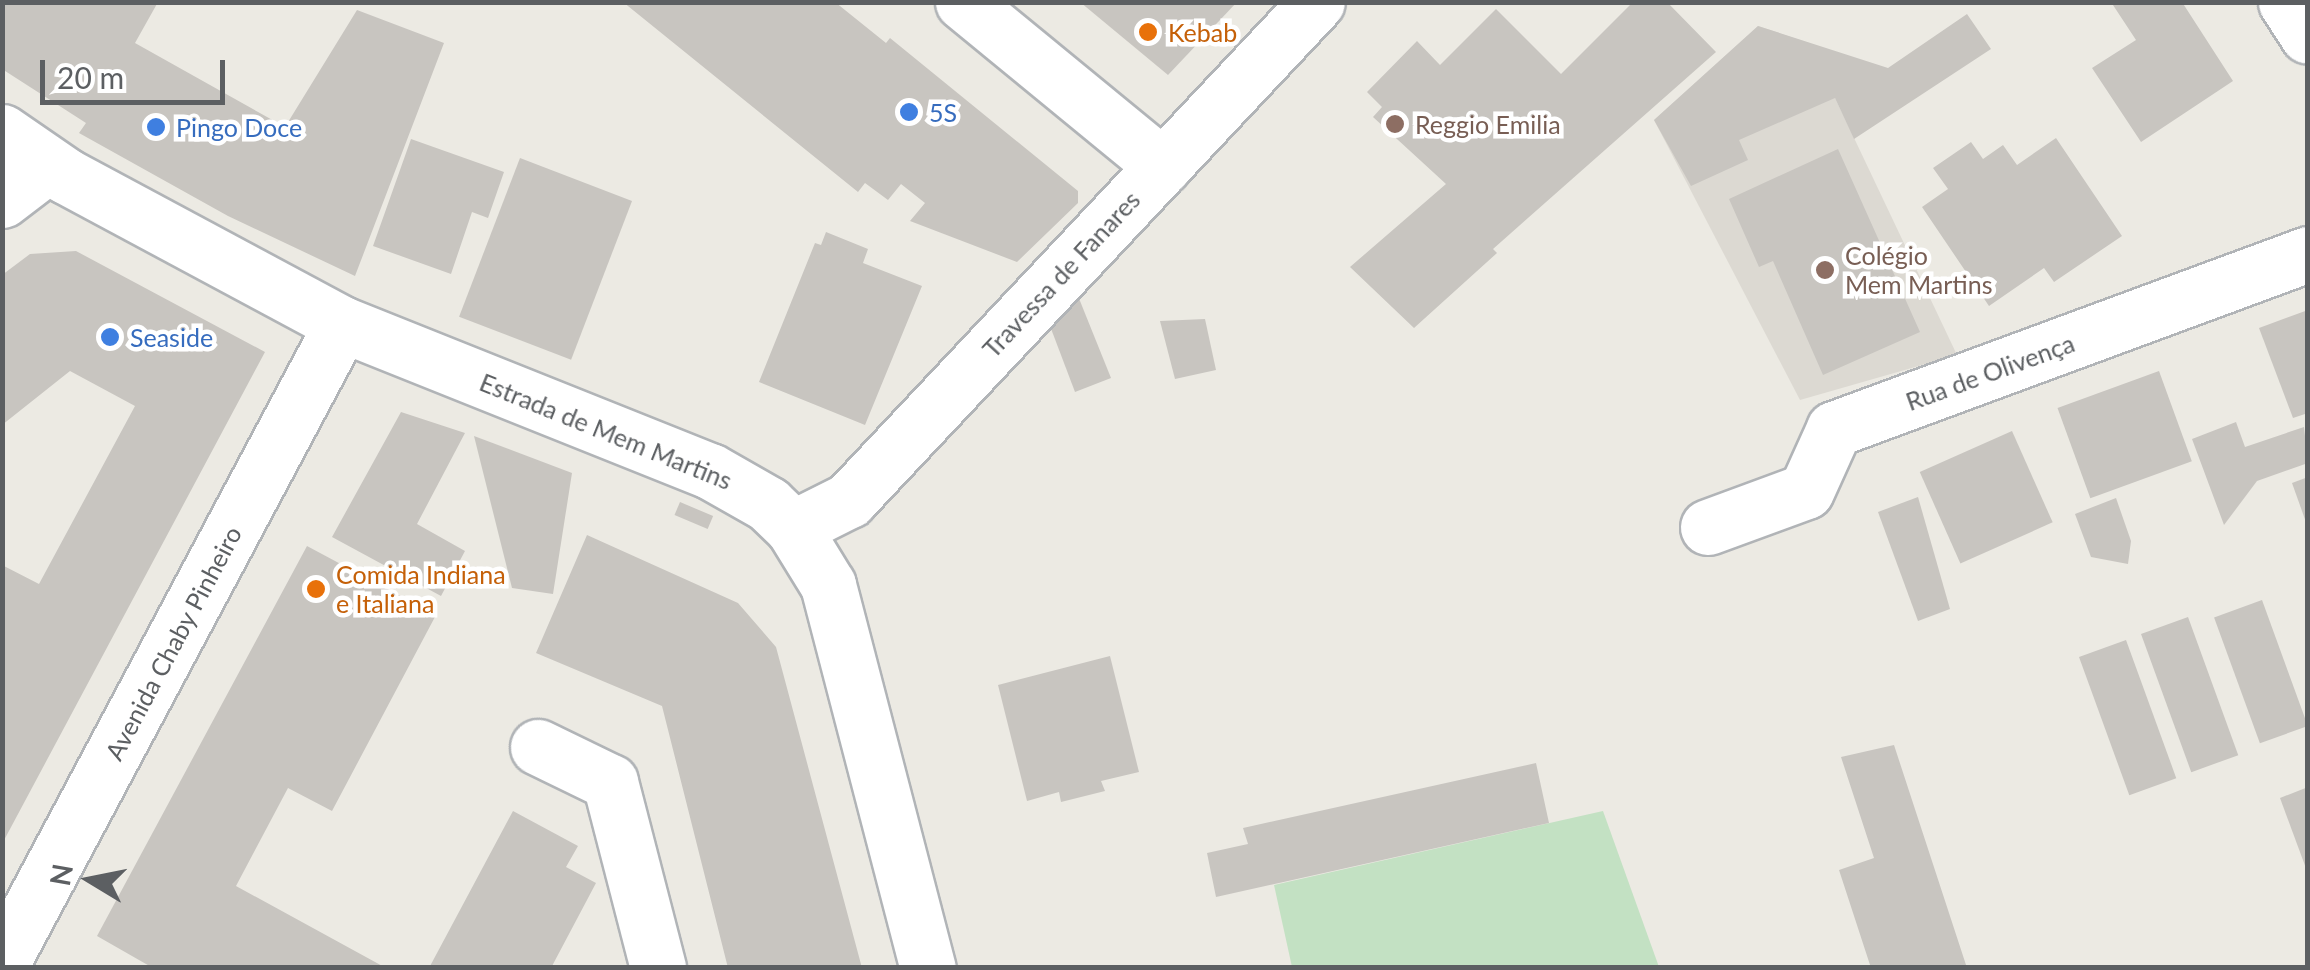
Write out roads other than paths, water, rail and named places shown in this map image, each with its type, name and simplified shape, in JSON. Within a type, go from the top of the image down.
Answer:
[{"type":"street","points":[[963,2],[1163,166]]},
{"type":"street","name":"Travessa de Fanares","points":[[793,528],[849,500],[1316,2]]},
{"type":"street","points":[[2286,2],[2308,36]]},
{"type":"street","name":"Estrada de Mem Martins","points":[[2,132],[48,165],[342,324],[710,471],[768,504],[813,555],[840,618],[928,968]]},
{"type":"street","points":[[2,200],[48,165]]},
{"type":"street","name":"Rua de Olivença","points":[[1708,527],[1806,492],[1834,429],[2308,254]]},
{"type":"street","name":"Avenida Chaby Pinheiro","points":[[4,965],[342,324]]},
{"type":"street","points":[[538,747],[610,782],[658,968]]},
{"type":"place","name":"Kebab","points":[[1148,32]]},
{"type":"place","name":"5S","points":[[909,112]]},
{"type":"place","name":"Reggio Emilia","points":[[1395,124]]},
{"type":"place","name":"Pingo Doce","points":[[156,127]]},
{"type":"place","name":"Colégio Mem Martins","points":[[1825,270]]},
{"type":"place","name":"Seaside","points":[[110,337]]},
{"type":"place","name":"Comida Indiana e Italiana","points":[[316,589]]}]
